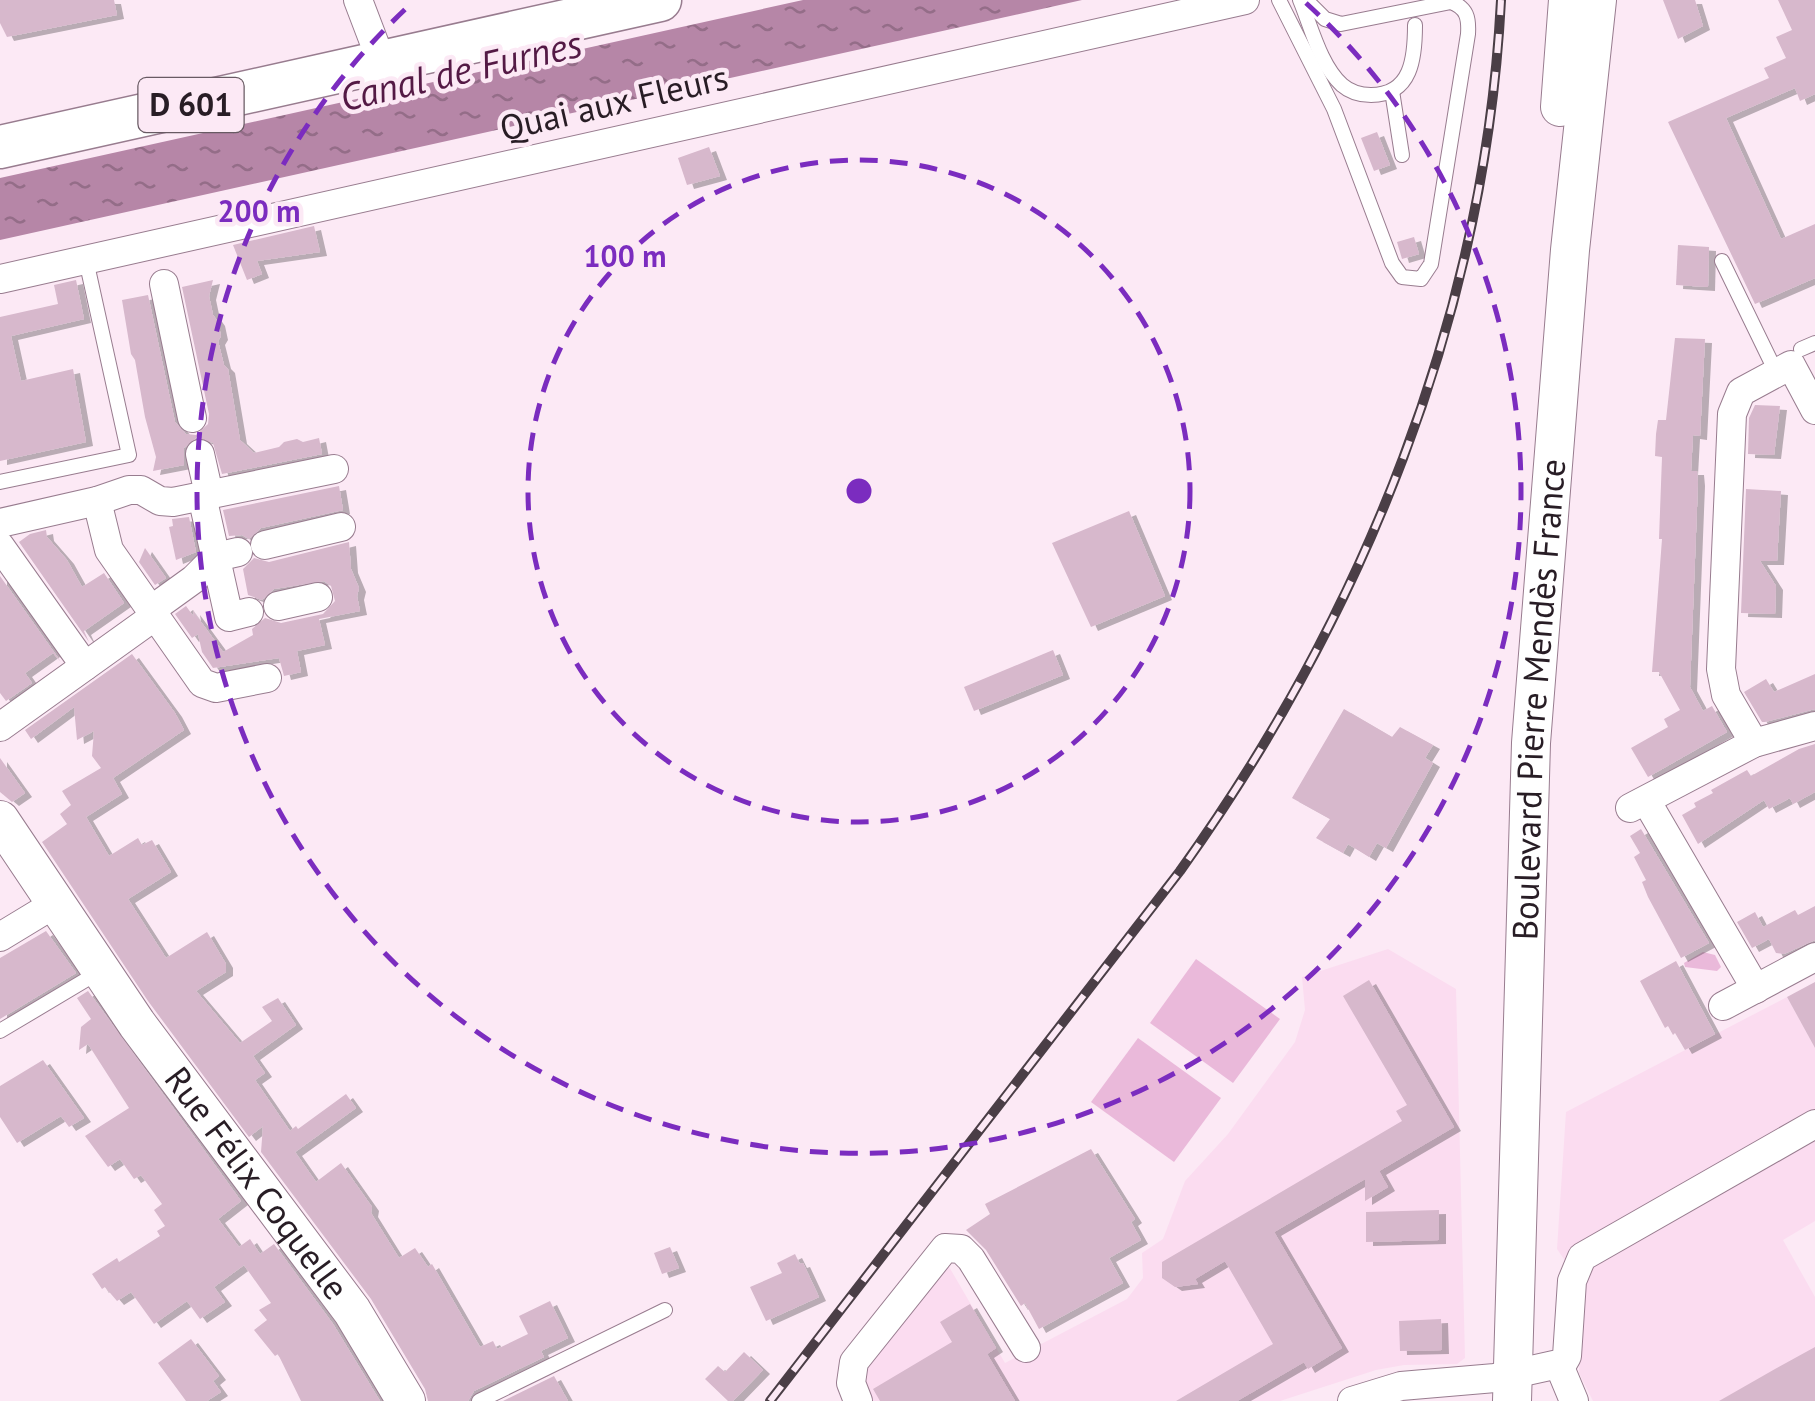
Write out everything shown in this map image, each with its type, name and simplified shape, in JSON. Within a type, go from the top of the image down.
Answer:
[{"type":"main road","name":"D 601","points":[[0,148],[379,54],[572,0]]},
{"type":"main road","name":"D 601","points":[[0,129],[660,0]]},
{"type":"main road","name":"Boulevard Pierre Mendès France","points":[[1504,1389],[1510,792],[1568,0]]},
{"type":"main road","name":"Boulevard Pierre Mendès France","points":[[1504,1389],[1531,743],[1570,250],[1597,0]]},
{"type":"main road","name":"Rue Félix Coquelle","points":[[0,820],[100,971],[242,1168],[352,1311],[406,1401]]},
{"type":"street","points":[[358,0],[379,54]]},
{"type":"street","name":"Quai aux Fleurs","points":[[0,279],[1245,0]]},
{"type":"street","points":[[164,284],[192,418]]},
{"type":"street","points":[[1754,744],[1726,695],[1720,669],[1732,414],[1741,392],[1789,362],[1815,410]]},
{"type":"street","points":[[200,454],[206,495],[240,551],[239,614]]},
{"type":"street","points":[[0,523],[135,489],[164,502],[334,469]]},
{"type":"street","points":[[86,504],[109,550],[206,686],[216,688],[268,678]]},
{"type":"street","points":[[0,727],[194,579],[240,551],[341,527]]},
{"type":"street","points":[[0,546],[84,666]]},
{"type":"street","points":[[278,606],[318,597]]},
{"type":"street","points":[[1756,988],[1638,805],[1754,744],[1815,726]]},
{"type":"street","points":[[0,937],[56,904]]},
{"type":"street","points":[[1723,1006],[1815,958]]},
{"type":"street","points":[[1352,1401],[1401,1386],[1504,1389],[1560,1364],[1566,1358],[1572,1281],[1582,1257],[1815,1124]]},
{"type":"street","points":[[858,1401],[851,1383],[854,1362],[945,1248],[962,1249],[972,1259],[1026,1348]]},
{"type":"street","points":[[1560,1364],[1574,1401]]},
{"type":"lane","points":[[1279,0],[1334,109],[1392,262],[1402,277],[1421,279],[1431,264],[1468,16],[1451,2],[1342,24],[1326,20],[1303,0]]},
{"type":"lane","points":[[1303,0],[1324,56],[1345,88],[1370,95],[1392,91],[1409,74],[1414,25]]},
{"type":"lane","points":[[1392,91],[1402,155]]},
{"type":"lane","points":[[0,482],[128,455],[86,260]]},
{"type":"lane","points":[[1722,261],[1789,362]]},
{"type":"lane","points":[[0,1030],[100,971]]},
{"type":"lane","points":[[479,1401],[665,1310]]},
{"type":"shaded area","points":[[1388,949],[1456,989],[1465,1358],[1457,1364],[1376,1370],[1280,1401],[872,1401],[862,1380],[866,1368],[948,1265],[1005,1363],[1127,1299],[1143,1278],[1142,1253],[1163,1239],[1185,1181],[1228,1134],[1295,1042],[1305,1010],[1302,977]]},
{"type":"shaded area","points":[[1703,952],[1715,955],[1721,967],[1717,971],[1685,967],[1684,963]]},
{"type":"shaded area","points":[[1196,959],[1280,1019],[1233,1083],[1150,1023]]},
{"type":"shaded area","points":[[1787,997],[1815,1048],[1815,1221],[1783,1240],[1815,1297],[1815,1401],[1593,1401],[1579,1373],[1581,1284],[1557,1249],[1566,1112]]},
{"type":"shaded area","points":[[1138,1038],[1221,1098],[1174,1162],[1091,1102]]},
{"type":"water","points":[[803,0],[1082,0],[0,240],[0,178]]},
{"type":"building","points":[[0,0],[114,0],[117,15],[7,37],[0,23]]},
{"type":"building","points":[[1663,0],[1695,0],[1703,26],[1678,39]]},
{"type":"building","points":[[1778,0],[1815,0],[1815,94],[1800,101],[1795,88],[1726,118],[1781,239],[1815,224],[1815,278],[1755,304],[1668,122],[1769,78],[1764,68],[1786,58],[1776,37],[1792,30]]},
{"type":"building","points":[[1377,132],[1390,165],[1374,171],[1361,138]]},
{"type":"building","points":[[709,147],[720,176],[687,185],[678,158]]},
{"type":"building","points":[[314,226],[320,252],[257,261],[262,274],[247,280],[233,245]]},
{"type":"building","points":[[1414,237],[1419,254],[1402,259],[1397,242]]},
{"type":"building","points":[[1678,245],[1709,247],[1708,287],[1676,285]]},
{"type":"building","points":[[76,280],[84,319],[11,336],[21,381],[73,369],[86,442],[0,461],[0,317],[58,304],[54,285]]},
{"type":"building","points":[[213,280],[209,296],[218,322],[218,341],[228,369],[240,440],[254,453],[297,439],[303,442],[319,438],[322,454],[222,474],[213,443],[197,437],[184,448],[184,465],[153,471],[156,457],[122,300],[148,295],[175,422],[186,434],[196,435],[208,424],[209,414],[182,287]]},
{"type":"building","points":[[1675,338],[1705,339],[1700,436],[1693,435],[1691,471],[1697,471],[1698,482],[1690,687],[1703,711],[1712,706],[1727,732],[1648,777],[1631,748],[1668,727],[1664,719],[1680,710],[1659,672],[1652,672],[1662,539],[1662,457],[1655,456],[1656,434],[1658,420],[1666,420]]},
{"type":"building","points":[[1755,405],[1780,406],[1774,455],[1748,454],[1749,418]]},
{"type":"building","points":[[339,486],[343,510],[261,528],[249,539],[229,536],[223,510]]},
{"type":"building","points":[[1746,489],[1781,491],[1777,561],[1760,561],[1776,586],[1775,614],[1741,613]]},
{"type":"building","points":[[1129,511],[1165,596],[1091,627],[1052,543]]},
{"type":"building","points":[[189,517],[196,552],[176,560],[169,527],[173,526],[172,519]]},
{"type":"building","points":[[46,530],[82,587],[104,573],[124,603],[84,631],[89,642],[19,542]]},
{"type":"building","points":[[349,542],[360,611],[319,619],[325,645],[297,651],[301,672],[284,676],[279,658],[213,668],[202,652],[198,634],[192,638],[175,614],[186,606],[194,617],[193,611],[223,652],[253,635],[252,629],[265,618],[281,623],[323,614],[335,601],[331,586],[324,581],[274,589],[262,600],[248,595],[243,569],[254,558],[269,562]]},
{"type":"building","points":[[145,548],[166,578],[155,585],[139,562]]},
{"type":"building","points":[[0,576],[61,662],[53,653],[25,673],[32,683],[6,701],[0,693]]},
{"type":"building","points":[[1053,650],[1063,675],[974,711],[964,687]]},
{"type":"building","points":[[132,654],[184,730],[113,778],[122,794],[86,817],[109,856],[138,838],[142,845],[152,840],[171,872],[128,899],[166,958],[207,932],[226,964],[226,972],[196,991],[240,1043],[272,1021],[262,1007],[278,998],[296,1025],[253,1056],[265,1073],[255,1080],[290,1131],[346,1094],[356,1108],[295,1152],[316,1182],[341,1163],[372,1207],[371,1213],[399,1258],[415,1248],[428,1267],[432,1264],[480,1347],[493,1341],[497,1349],[528,1334],[519,1316],[550,1301],[568,1338],[541,1351],[544,1357],[474,1391],[468,1401],[428,1401],[425,1389],[371,1299],[261,1152],[263,1126],[249,1137],[148,1001],[42,842],[67,824],[60,814],[71,805],[62,791],[101,768],[92,756],[94,731],[77,740],[74,707],[31,739],[25,730]]},
{"type":"building","points":[[1815,674],[1815,709],[1765,722],[1744,692],[1766,679],[1774,692]]},
{"type":"building","points":[[1344,709],[1392,737],[1400,727],[1433,745],[1425,758],[1433,763],[1386,848],[1377,843],[1369,857],[1348,844],[1343,853],[1316,838],[1330,819],[1292,798]]},
{"type":"building","points":[[1815,744],[1815,792],[1793,804],[1790,798],[1769,809],[1764,800],[1698,844],[1682,815],[1696,807],[1694,803],[1747,770],[1751,776]]},
{"type":"building","points":[[0,758],[25,793],[12,802],[0,792]]},
{"type":"building","points":[[1641,829],[1709,943],[1681,958],[1648,897],[1642,882],[1646,880],[1634,857],[1640,853],[1630,836]]},
{"type":"building","points":[[1815,906],[1815,940],[1784,954],[1776,953],[1769,939],[1752,948],[1737,922],[1755,912],[1763,927],[1795,910],[1798,915]]},
{"type":"building","points":[[46,931],[76,973],[0,1019],[0,958]]},
{"type":"building","points":[[1676,961],[1715,1034],[1685,1050],[1675,1033],[1668,1026],[1665,1028],[1640,981]]},
{"type":"building","points":[[1369,980],[1454,1127],[1379,1171],[1388,1187],[1365,1201],[1365,1179],[1274,1232],[1342,1348],[1308,1369],[1304,1362],[1237,1401],[1176,1401],[1273,1344],[1225,1261],[1195,1279],[1198,1284],[1175,1287],[1162,1278],[1162,1262],[1402,1121],[1396,1111],[1407,1105],[1343,996]]},
{"type":"building","points":[[1815,982],[1815,1048],[1787,997]]},
{"type":"building","points":[[88,991],[241,1201],[218,1219],[239,1247],[250,1239],[260,1254],[274,1244],[333,1324],[380,1401],[301,1401],[278,1354],[275,1356],[254,1330],[267,1320],[259,1310],[271,1303],[244,1265],[214,1287],[225,1302],[200,1319],[187,1301],[154,1324],[131,1292],[117,1301],[105,1287],[102,1289],[92,1274],[160,1236],[157,1231],[165,1226],[154,1210],[162,1204],[141,1175],[134,1179],[120,1159],[108,1167],[85,1136],[129,1108],[88,1044],[79,1050],[81,1027],[91,1019],[77,998]]},
{"type":"building","points":[[43,1060],[84,1118],[69,1127],[61,1116],[17,1143],[0,1117],[0,1086]]},
{"type":"building","points":[[1091,1149],[1135,1219],[1131,1222],[1141,1240],[1109,1258],[1123,1283],[1039,1329],[986,1250],[966,1230],[990,1214],[985,1204]]},
{"type":"building","points":[[1439,1210],[1439,1240],[1366,1242],[1366,1212]]},
{"type":"building","points":[[670,1247],[679,1268],[662,1274],[654,1253]]},
{"type":"building","points":[[795,1254],[819,1297],[766,1321],[750,1287],[782,1273],[777,1263]]},
{"type":"building","points":[[970,1304],[996,1348],[987,1354],[1015,1401],[880,1401],[873,1389],[952,1342],[940,1322]]},
{"type":"building","points":[[1441,1319],[1442,1350],[1400,1351],[1399,1321]]},
{"type":"building","points":[[191,1339],[219,1376],[213,1381],[221,1392],[207,1401],[186,1401],[158,1363]]},
{"type":"building","points":[[1815,1347],[1815,1401],[1719,1401],[1775,1369]]},
{"type":"building","points":[[744,1352],[763,1370],[733,1401],[728,1401],[705,1379],[718,1366],[725,1372]]},
{"type":"building","points":[[554,1376],[568,1401],[503,1401]]},
{"type":"railway","points":[[770,1401],[1180,871],[1246,773],[1305,672],[1358,566],[1403,458],[1441,347],[1470,233],[1490,117],[1501,0]]},
{"type":"water label","name":"Canal de Furnes","points":[[461,71]]}]
